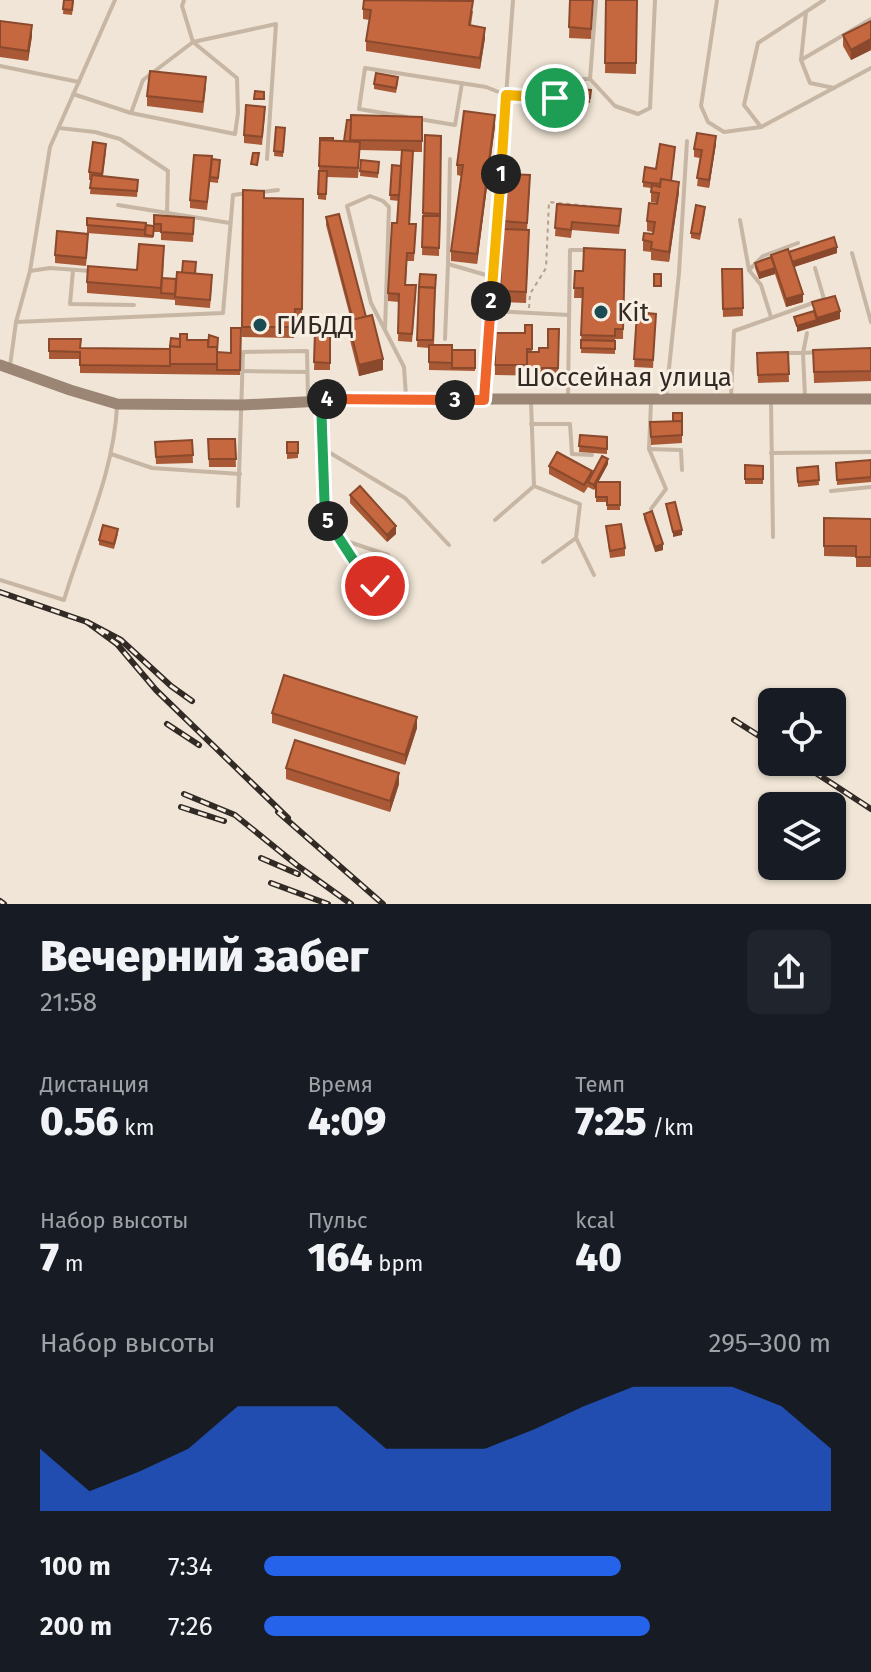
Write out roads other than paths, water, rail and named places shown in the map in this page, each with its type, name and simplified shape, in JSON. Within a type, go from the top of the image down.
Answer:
[{"type":"main road","name":"Шоссейная улица","points":[[5,367],[117,404],[242,405],[407,398],[871,399]]},
{"type":"lane","points":[[5,367],[30,271],[50,147],[115,0]]},
{"type":"lane","points":[[73,94],[131,113],[235,134],[237,78],[193,42],[182,6],[184,0]]},
{"type":"lane","points":[[484,400],[513,0]]},
{"type":"lane","points":[[596,0],[590,79],[615,106],[638,114],[650,108],[655,0]]},
{"type":"lane","points":[[717,0],[701,106],[708,122],[724,132],[761,127],[871,68]]},
{"type":"lane","points":[[761,127],[744,105],[758,43],[824,0]]},
{"type":"lane","points":[[806,12],[801,60],[810,83],[834,88]]},
{"type":"lane","points":[[801,60],[871,19]]},
{"type":"lane","points":[[131,113],[143,80],[193,42],[276,24],[267,159]]},
{"type":"lane","points":[[0,66],[79,82]]},
{"type":"lane","points":[[462,83],[455,125],[359,109],[365,68],[462,83],[486,87],[506,95],[555,98],[573,79],[590,79]]},
{"type":"lane","points":[[58,128],[95,132],[120,139],[168,171],[167,213]]},
{"type":"lane","points":[[666,399],[679,273],[687,141]]},
{"type":"lane","points":[[445,339],[450,159]]},
{"type":"lane","points":[[16,322],[223,313],[233,195],[278,190]]},
{"type":"lane","points":[[385,330],[389,207],[370,196],[347,206],[371,303],[404,367],[407,398]]},
{"type":"lane","points":[[118,205],[230,223]]},
{"type":"lane","points":[[740,220],[749,270],[761,285],[771,317]]},
{"type":"lane","points":[[749,270],[763,256],[798,243]]},
{"type":"lane","points":[[568,399],[570,250],[601,249]]},
{"type":"lane","points":[[852,253],[871,322]]},
{"type":"lane","points":[[448,264],[493,277]]},
{"type":"lane","points":[[30,271],[50,268],[100,272]]},
{"type":"lane","points":[[731,399],[734,331],[824,299],[815,268]]},
{"type":"lane","points":[[73,270],[70,304],[134,305]]},
{"type":"lane","points":[[490,311],[569,315]]},
{"type":"lane","points":[[805,399],[803,353],[807,333]]},
{"type":"lane","points":[[238,506],[243,352],[307,351],[308,400]]},
{"type":"lane","points":[[777,353],[829,351]]},
{"type":"lane","points":[[243,371],[307,372]]},
{"type":"lane","points":[[531,399],[534,486]]},
{"type":"lane","points":[[651,399],[649,449],[666,489],[651,509]]},
{"type":"lane","points":[[771,399],[773,537]]},
{"type":"lane","points":[[321,400],[325,516],[365,578],[375,586],[392,585],[399,574],[388,555],[340,539]]},
{"type":"lane","points":[[0,580],[64,600],[94,515],[116,437],[117,404]]},
{"type":"lane","points":[[651,421],[660,422]]},
{"type":"lane","points":[[531,424],[570,424],[572,454],[592,455]]},
{"type":"lane","points":[[322,448],[405,498],[449,545]]},
{"type":"lane","points":[[649,449],[681,450],[682,470]]},
{"type":"lane","points":[[771,453],[871,452]]},
{"type":"lane","points":[[111,454],[152,468],[240,474]]},
{"type":"lane","points":[[495,520],[534,486]]},
{"type":"lane","points":[[534,486],[580,504],[576,538],[594,575]]},
{"type":"lane","points":[[831,491],[871,487]]},
{"type":"lane","points":[[543,562],[576,538]]},
{"type":"railway","points":[[0,592],[87,622]]},
{"type":"railway","points":[[192,701],[121,640],[87,622],[117,644],[156,690],[288,818]]},
{"type":"railway","points":[[734,720],[758,735]]},
{"type":"railway","points":[[167,724],[199,745]]},
{"type":"railway","points":[[820,776],[871,809]]},
{"type":"railway","points":[[184,794],[235,815],[351,904]]},
{"type":"railway","points":[[181,807],[224,821]]},
{"type":"railway","points":[[278,812],[383,904]]},
{"type":"railway","points":[[261,858],[298,874]]},
{"type":"railway","points":[[271,883],[328,904]]},
{"type":"railway","points":[[0,901],[4,904]]},
{"type":"place","name":"Kit","points":[[601,312]]},
{"type":"place","name":"ГИБДД","points":[[260,325]]}]
